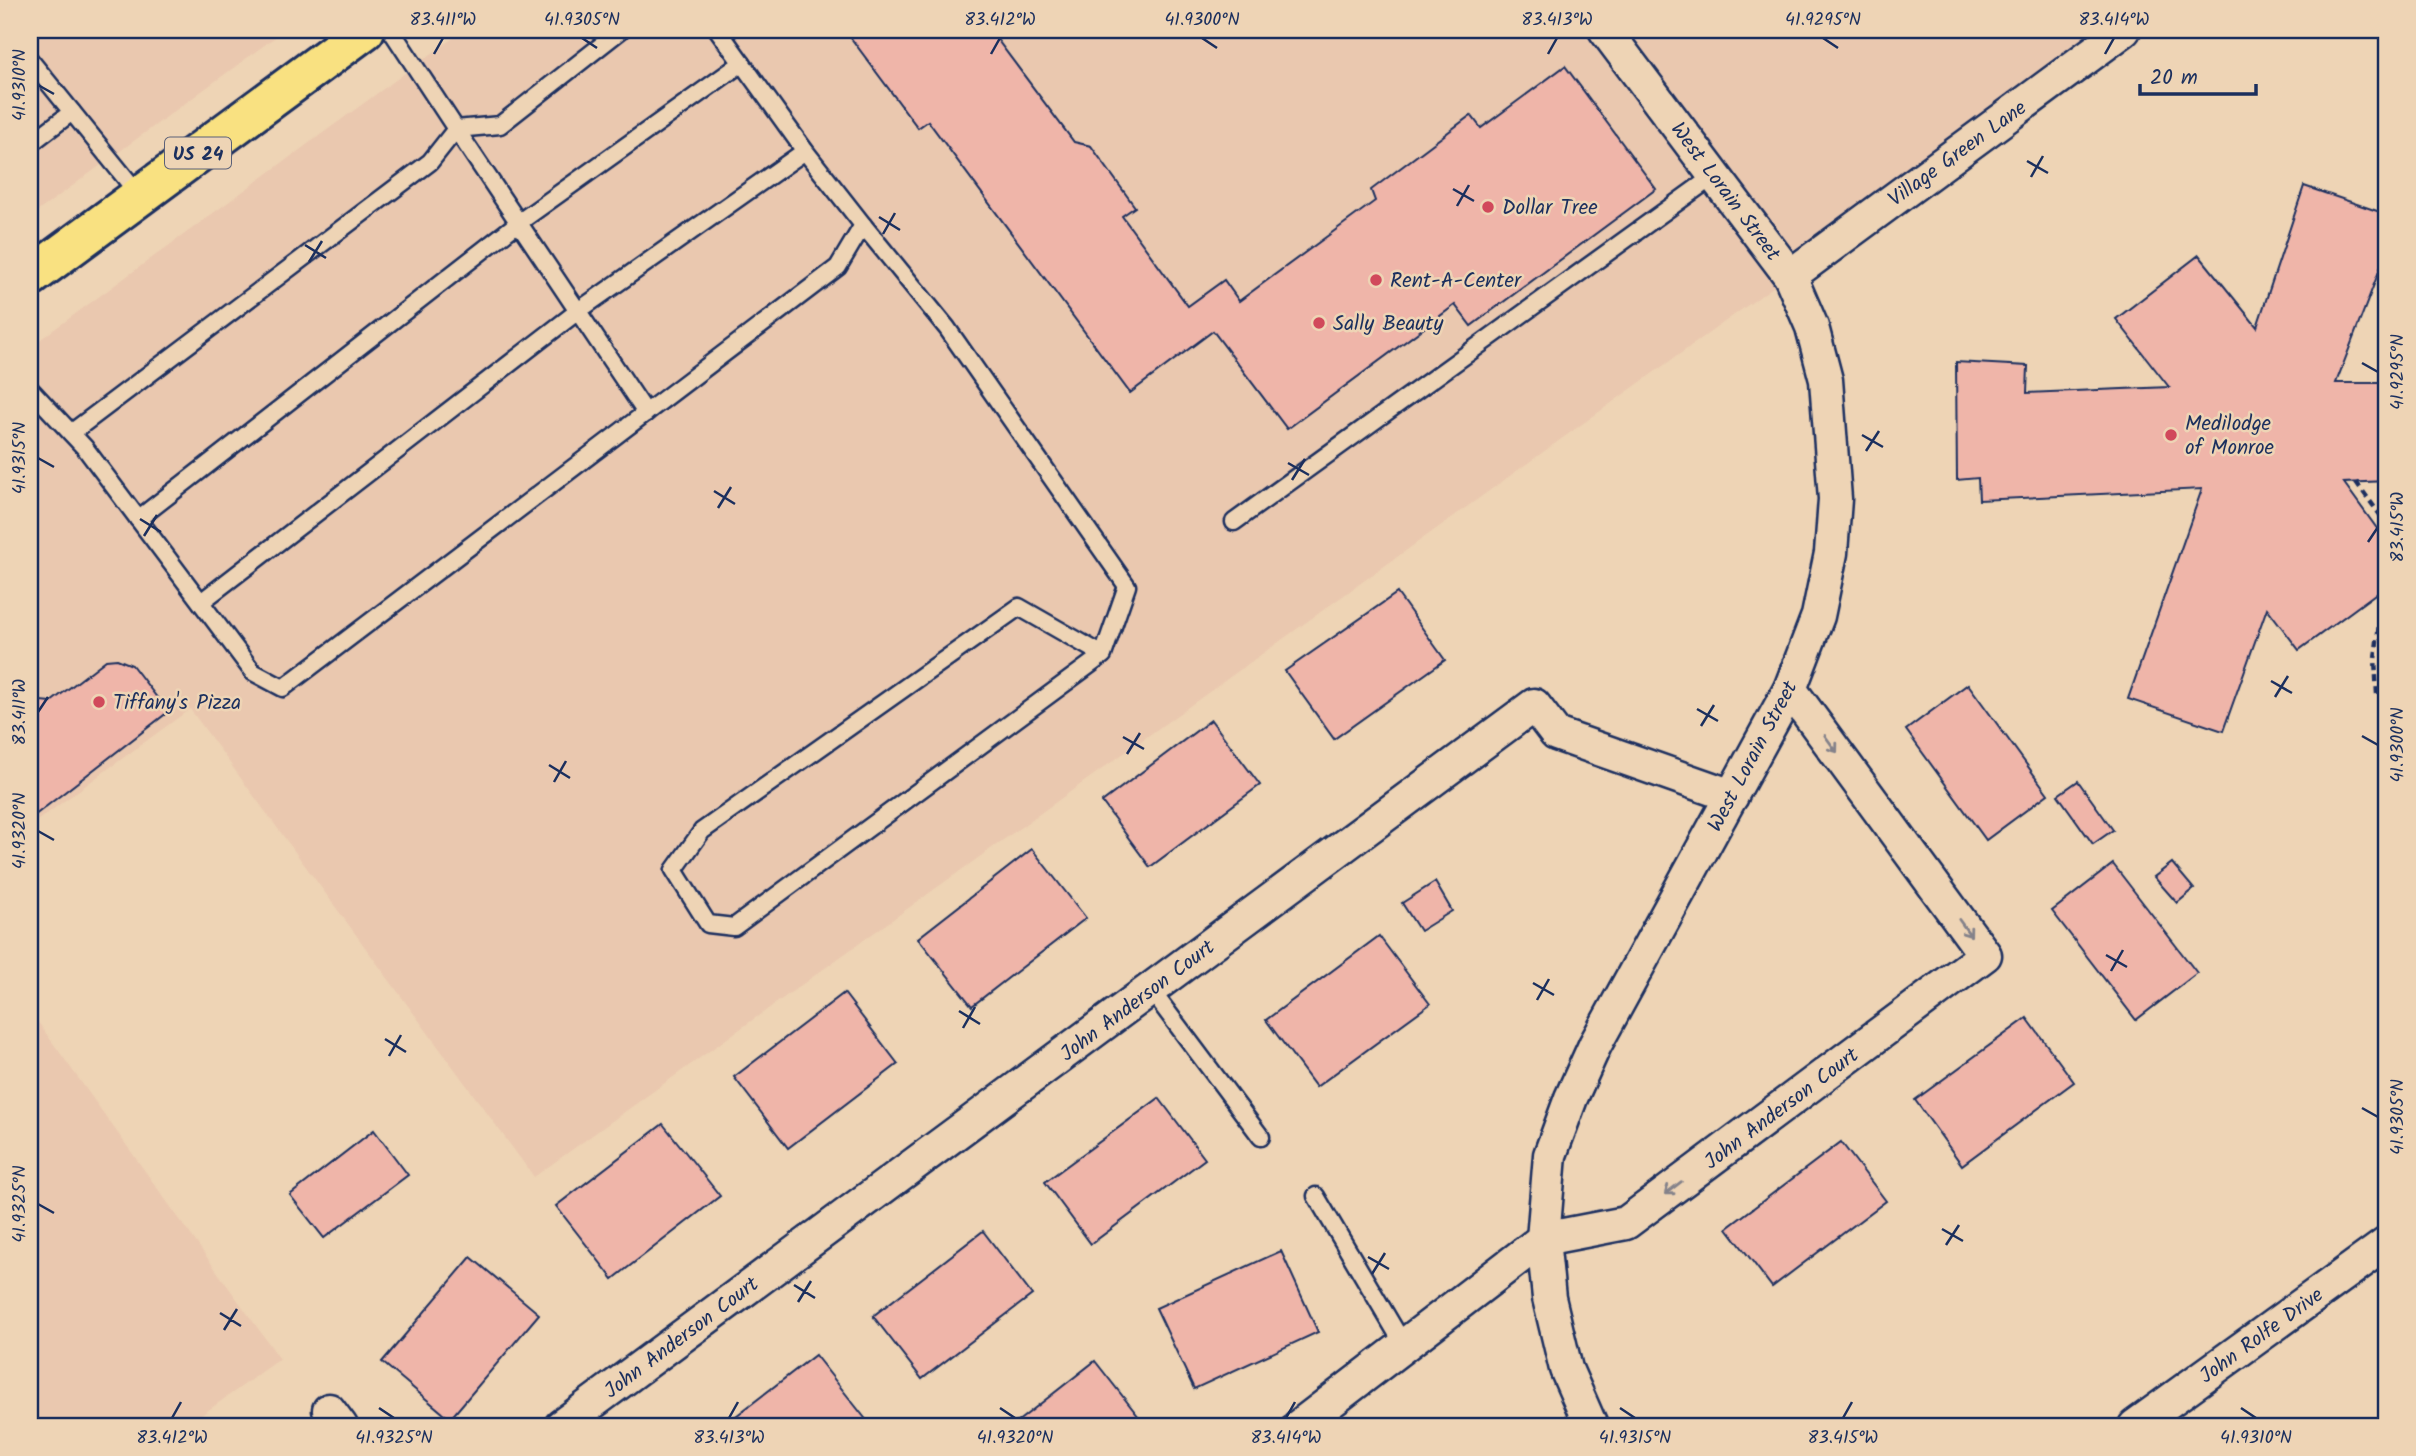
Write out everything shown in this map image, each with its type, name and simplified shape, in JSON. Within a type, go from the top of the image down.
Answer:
[{"type":"main road","name":"US 24","points":[[30,277],[365,30]]},
{"type":"street","name":"West Lorain Street","points":[[1591,1426],[1566,1369],[1549,1298],[1543,1239],[1550,1155],[1571,1098],[1595,1045],[1790,690],[1818,615],[1831,553],[1835,499],[1826,380],[1812,327],[1790,276],[1605,30]]},
{"type":"street","name":"Village Green Lane","points":[[1790,276],[2124,30]]},
{"type":"street","name":"John Anderson Court","points":[[1299,1426],[1543,1239],[1626,1223],[1985,955],[1790,690]]},
{"type":"street","name":"John Anderson Court","points":[[561,1426],[1534,705],[1556,734],[1732,796]]},
{"type":"street","name":"John Rolfe Drive","points":[[2135,1426],[2386,1244]]},
{"type":"lane","points":[[391,30],[646,413]]},
{"type":"lane","points":[[71,433],[430,162],[456,129],[500,125],[621,30]]},
{"type":"lane","points":[[718,30],[805,151],[947,328],[1127,586],[1103,655],[734,927],[708,924],[674,870],[702,831],[1018,607],[1103,655]]},
{"type":"lane","points":[[30,60],[140,196]]},
{"type":"lane","points":[[138,519],[518,223],[742,63]]},
{"type":"lane","points":[[30,144],[72,112]]},
{"type":"lane","points":[[201,603],[578,311],[805,151]]},
{"type":"lane","points":[[1234,522],[1714,175]]},
{"type":"lane","points":[[30,388],[71,433],[253,672],[283,688],[838,267],[863,225]]},
{"type":"lane","points":[[1150,990],[1261,1138]]},
{"type":"lane","points":[[1316,1196],[1405,1347]]},
{"type":"path","points":[[2356,482],[2386,523]]},
{"type":"path","points":[[2376,694],[2375,659],[2383,589]]},
{"type":"shaded area","points":[[30,30],[285,30],[30,217]]},
{"type":"shaded area","points":[[464,30],[2122,30],[1791,274],[534,1177],[190,709],[30,826],[30,347]]},
{"type":"shaded area","points":[[30,1011],[280,1359],[186,1426],[30,1426]]},
{"type":"building","points":[[845,30],[990,30],[1074,142],[1091,146],[1135,207],[1122,216],[1188,306],[1224,280],[1239,301],[1375,201],[1371,190],[1471,115],[1481,128],[1565,66],[1656,189],[1471,326],[1455,305],[1287,429],[1213,331],[1130,393],[928,121],[918,128]]},
{"type":"building","name":"Medilodge of Monroe","points":[[2304,186],[2386,214],[2386,253],[2336,383],[2386,383],[2386,481],[2344,483],[2386,541],[2386,586],[2299,650],[2267,608],[2223,731],[2128,699],[2202,489],[1979,500],[1978,478],[1957,480],[1956,362],[2028,366],[2027,393],[2169,387],[2116,319],[2199,255],[2257,327]]},
{"type":"building","points":[[1397,593],[1445,660],[1334,739],[1285,671]]},
{"type":"building","points":[[117,659],[132,665],[168,712],[30,819],[30,700],[51,702],[106,660]]},
{"type":"building","points":[[1968,684],[2048,794],[1986,840],[1906,730]]},
{"type":"building","points":[[1211,720],[1260,785],[1150,867],[1102,802]]},
{"type":"building","points":[[2078,781],[2113,830],[2093,844],[2058,795]]},
{"type":"building","points":[[1032,849],[1086,918],[972,1006],[918,938]]},
{"type":"building","points":[[2172,863],[2194,889],[2177,903],[2154,877]]},
{"type":"building","points":[[2113,864],[2197,973],[2136,1020],[2052,911]]},
{"type":"building","points":[[1435,882],[1452,911],[1420,931],[1402,903]]},
{"type":"building","points":[[1379,936],[1430,1004],[1316,1087],[1266,1020]]},
{"type":"building","points":[[844,993],[898,1064],[788,1148],[734,1077]]},
{"type":"building","points":[[2027,1018],[2074,1082],[1962,1165],[1915,1100]]},
{"type":"building","points":[[1159,1098],[1205,1159],[1091,1244],[1045,1182]]},
{"type":"building","points":[[663,1124],[720,1196],[613,1279],[556,1206]]},
{"type":"building","points":[[374,1130],[408,1175],[324,1238],[290,1195]]},
{"type":"building","points":[[1841,1142],[1886,1201],[1772,1287],[1727,1228]]},
{"type":"building","points":[[983,1231],[1032,1295],[922,1379],[873,1316]]},
{"type":"building","points":[[1281,1251],[1318,1332],[1194,1389],[1156,1308]]},
{"type":"building","points":[[471,1257],[539,1314],[450,1419],[382,1362]]},
{"type":"building","points":[[815,1355],[868,1422],[863,1426],[723,1426]]},
{"type":"building","points":[[1095,1361],[1146,1426],[1012,1426]]},
{"type":"place","name":"Dollar Tree","points":[[1488,207]]},
{"type":"place","name":"Rent-A-Center","points":[[1376,280]]},
{"type":"place","name":"Sally Beauty","points":[[1319,323]]},
{"type":"place","name":"Medilodge of Monroe","points":[[2171,435]]},
{"type":"place","name":"Tiffany's Pizza","points":[[99,702]]}]
